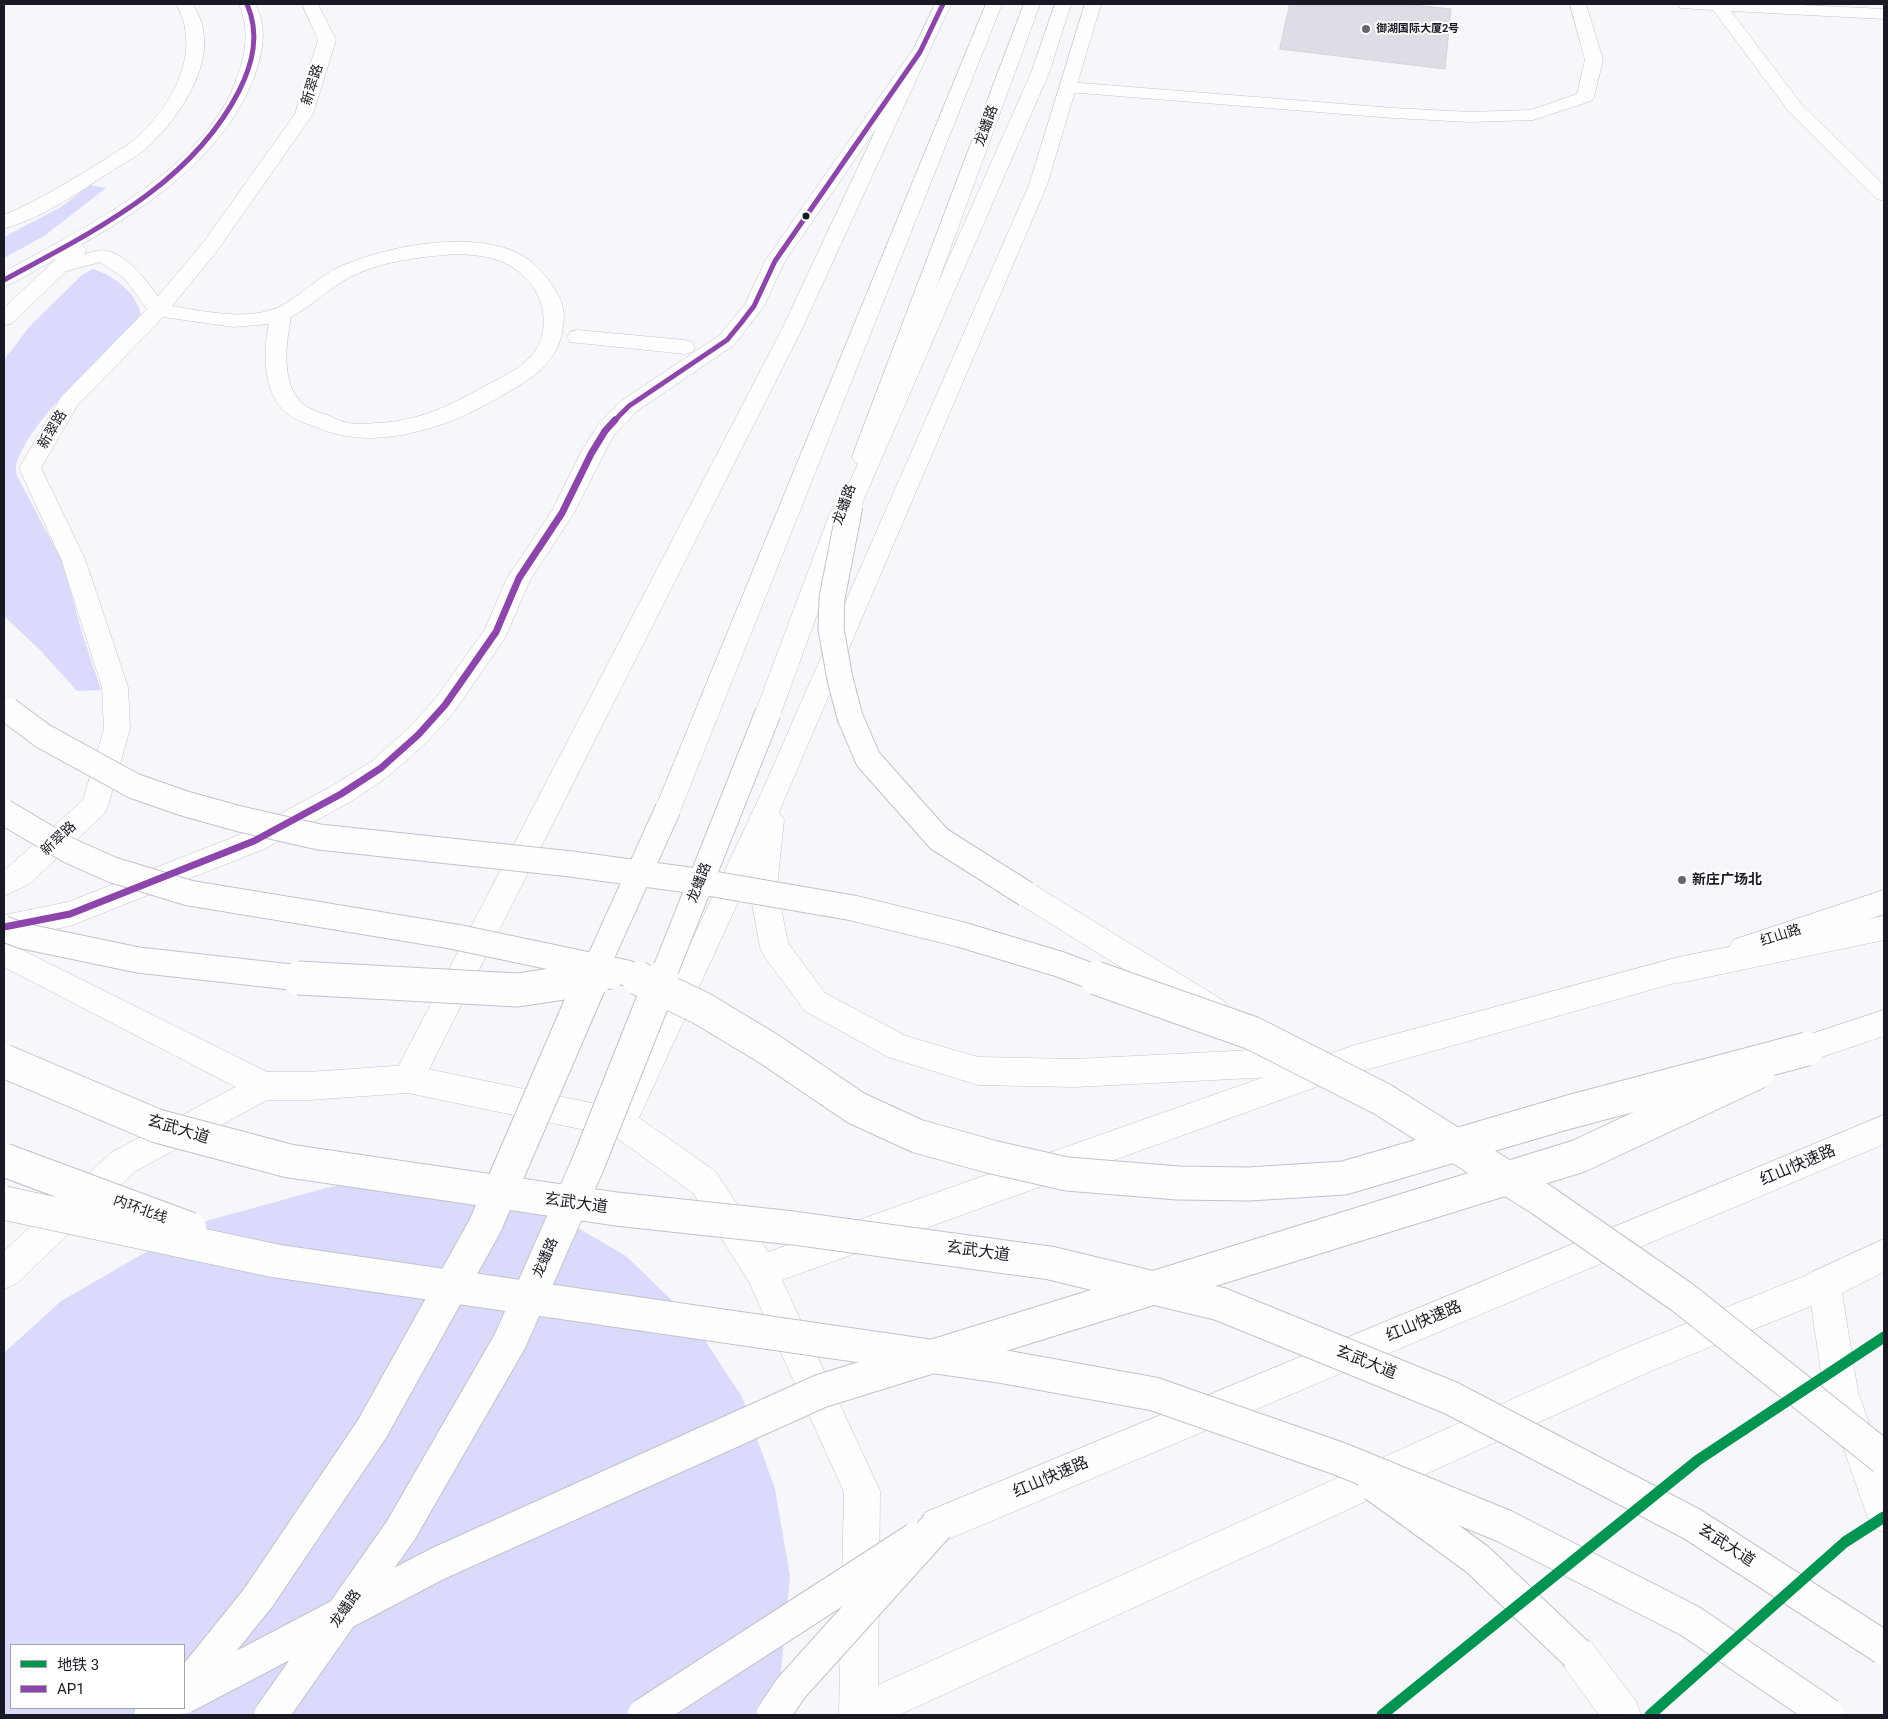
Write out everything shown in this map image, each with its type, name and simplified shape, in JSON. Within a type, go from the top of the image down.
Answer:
[{"type":"main road","points":[[4,222],[33,210],[139,145],[165,116],[187,84],[194,57],[196,33],[190,11],[184,4]]},
{"type":"main road","points":[[4,280],[114,217],[173,174],[222,124],[236,102],[247,76],[253,52],[255,28],[247,4]]},
{"type":"main road","name":"新翠路","points":[[4,884],[19,876],[95,806],[117,729],[115,687],[73,559],[30,468],[69,402],[158,310],[210,247],[304,114],[327,40],[310,4]]},
{"type":"main road","points":[[408,1079],[791,332],[943,4]]},
{"type":"main road","points":[[185,1689],[258,1598],[372,1429],[485,1226],[575,1015],[668,809],[994,4]]},
{"type":"main road","name":"龙蟠路","points":[[271,1715],[401,1530],[514,1333],[588,1164],[768,713],[1032,4]]},
{"type":"main road","points":[[1063,4],[1040,72],[850,506],[832,598],[831,629],[840,679],[850,717],[868,759],[938,839],[1252,1033],[1382,1099],[1542,1200],[1682,1297],[1884,1458]]},
{"type":"main road","points":[[621,1124],[774,796],[1038,185],[1093,4]]},
{"type":"main road","points":[[1068,86],[1393,113],[1470,117],[1533,115],[1585,97],[1594,60],[1578,4]]},
{"type":"main road","points":[[1686,4],[1862,9],[1884,14]]},
{"type":"main road","points":[[1717,4],[1796,109],[1884,196]]},
{"type":"main road","points":[[1862,9],[1884,29]]},
{"type":"main road","points":[[4,928],[70,914],[254,841],[299,818],[382,768],[418,735],[445,705],[496,632],[520,578],[562,513],[591,454],[605,431],[629,406],[676,373],[706,356],[731,335],[754,306],[775,261],[920,52]]},
{"type":"main road","points":[[4,319],[114,217]]},
{"type":"main road","points":[[59,268],[102,254],[131,274],[158,310],[205,317],[256,320],[281,315],[342,273],[374,261],[417,252],[452,249],[490,251],[515,258],[537,276],[553,302],[555,322],[547,350],[534,365],[473,403],[436,419],[404,427],[345,430],[312,418],[293,407],[280,384],[275,341],[281,315]]},
{"type":"main road","points":[[577,337],[685,347]]},
{"type":"main road","points":[[4,707],[43,736],[134,786],[186,804],[240,819],[319,837],[580,865],[696,881],[853,908],[959,934],[1059,964],[1140,995],[1252,1033]]},
{"type":"main road","points":[[774,796],[763,887],[774,947],[815,1002],[899,1047],[978,1071],[1075,1073],[1356,1059]]},
{"type":"main road","points":[[4,812],[68,850],[113,870],[189,893],[456,937],[628,973],[701,1008],[769,1050],[856,1108],[917,1136],[992,1157],[1067,1174],[1178,1183],[1248,1184],[1344,1178],[1569,1112],[1807,1049],[1884,1023]]},
{"type":"main road","name":"红山路","points":[[1679,970],[1884,902]]},
{"type":"main road","points":[[4,928],[24,936],[138,960],[314,980],[518,990],[628,973]]},
{"type":"main road","points":[[761,1271],[1356,1059],[1679,970],[1884,928]]},
{"type":"main road","points":[[4,953],[264,1086],[309,1086],[408,1079],[621,1124],[704,1182],[761,1271],[862,1491],[858,1715],[1640,1359],[1824,1284],[1884,1255]]},
{"type":"main road","points":[[185,1696],[437,1564],[821,1391],[1579,1156],[1807,1049]]},
{"type":"main road","name":"玄武大道","points":[[4,1061],[157,1126],[289,1162],[616,1210],[793,1228],[1050,1262],[1220,1304],[1451,1398],[1692,1524],[1884,1648]]},
{"type":"main road","points":[[4,1273],[123,1162],[264,1086]]},
{"type":"main road","name":"红山快速路","points":[[644,1715],[936,1526],[1884,1129]]},
{"type":"main road","name":"内环北线","points":[[4,1160],[276,1261]]},
{"type":"main road","points":[[4,1203],[276,1261],[1005,1367],[1145,1392],[1340,1459],[1504,1526],[1690,1621],[1828,1715]]},
{"type":"main road","points":[[1824,1284],[1841,1392],[1884,1514]]},
{"type":"main road","points":[[1340,1459],[1477,1559],[1577,1654],[1622,1715]]},
{"type":"main road","points":[[773,1715],[791,1688],[936,1526]]},
{"type":"main road","points":[[152,1715],[163,1709]]},
{"type":"shaded area","points":[[90,185],[106,188],[44,236],[4,258],[4,237],[61,207]]},
{"type":"shaded area","points":[[93,269],[116,280],[123,286],[135,299],[141,315],[41,421],[27,441],[16,466],[17,476],[62,561],[83,636],[101,690],[77,691],[41,651],[4,616],[4,360],[30,326],[82,275]]},
{"type":"shaded area","points":[[375,1182],[556,1215],[626,1256],[691,1319],[742,1397],[775,1489],[790,1576],[777,1715],[4,1715],[4,1353],[61,1301],[195,1224],[330,1187]]},
{"type":"building","name":"御湖国际大厦2号","points":[[1290,4],[1404,4],[1451,9],[1445,69],[1280,49]]},
{"type":"metro line","name":"3","points":[[1382,1715],[1698,1460],[1884,1337]]},
{"type":"metro line","name":"3","points":[[1650,1715],[1845,1542],[1884,1517]]},
{"type":"transit line","name":"AP1","points":[[4,280],[110,221],[176,173],[204,145],[228,113],[246,77],[252,59],[254,31],[251,13],[247,4]]},
{"type":"transit line","name":"AP1","points":[[4,927],[70,914],[254,841],[341,794],[381,768],[418,735],[445,705],[496,632],[519,578],[562,513],[591,454],[605,431],[629,406],[727,340],[741,323],[754,306],[775,261],[920,52],[943,4]]},
{"type":"place","name":"御湖国际大厦2号","points":[[1366,29]]},
{"type":"place","name":"新庄广场北","points":[[1682,880]]}]
